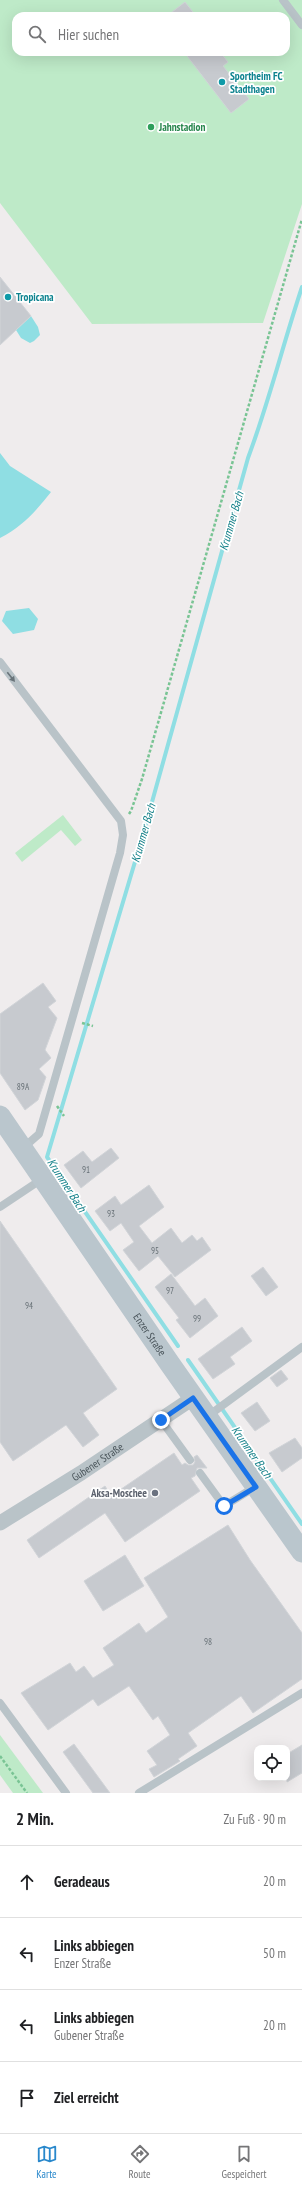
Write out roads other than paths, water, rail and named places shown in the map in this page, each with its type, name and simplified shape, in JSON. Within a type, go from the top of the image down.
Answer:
[{"type":"main road","name":"Enzer Straße","points":[[0,1116],[193,1398],[216,1411],[256,1487],[302,1552]]},
{"type":"street","name":"Gubener Straße","points":[[0,1523],[193,1398]]},
{"type":"lane","points":[[283,0],[302,26]]},
{"type":"lane","points":[[0,662],[121,821],[123,835],[120,854],[39,1134],[22,1149]]},
{"type":"lane","points":[[0,1207],[42,1179]]},
{"type":"lane","points":[[216,1411],[302,1347]]},
{"type":"lane","points":[[161,1420],[190,1460]]},
{"type":"lane","points":[[200,1473],[224,1506],[256,1487]]},
{"type":"lane","points":[[139,1793],[302,1693]]},
{"type":"lane","points":[[0,1703],[66,1793]]},
{"type":"water","points":[[31,316],[38,327],[40,335],[30,343],[21,338],[16,330]]},
{"type":"water","points":[[0,453],[10,466],[51,492],[28,518],[8,534],[0,538]]},
{"type":"water","points":[[29,608],[38,619],[34,630],[13,634],[2,621],[6,611]]},
{"type":"waterway","name":"Krummer Bach","points":[[178,1346],[47,1157],[140,845],[248,458],[263,416],[302,287]]},
{"type":"waterway","name":"Krummer Bach","points":[[188,1360],[302,1524]]},
{"type":"place","name":"Sportheim FC Stadthagen","points":[[222,82]]},
{"type":"place","name":"Jahnstadion","points":[[151,127]]},
{"type":"place","name":"Tropicana","points":[[8,297]]},
{"type":"place","name":"Aksa-Moschee","points":[[155,1493]]}]
